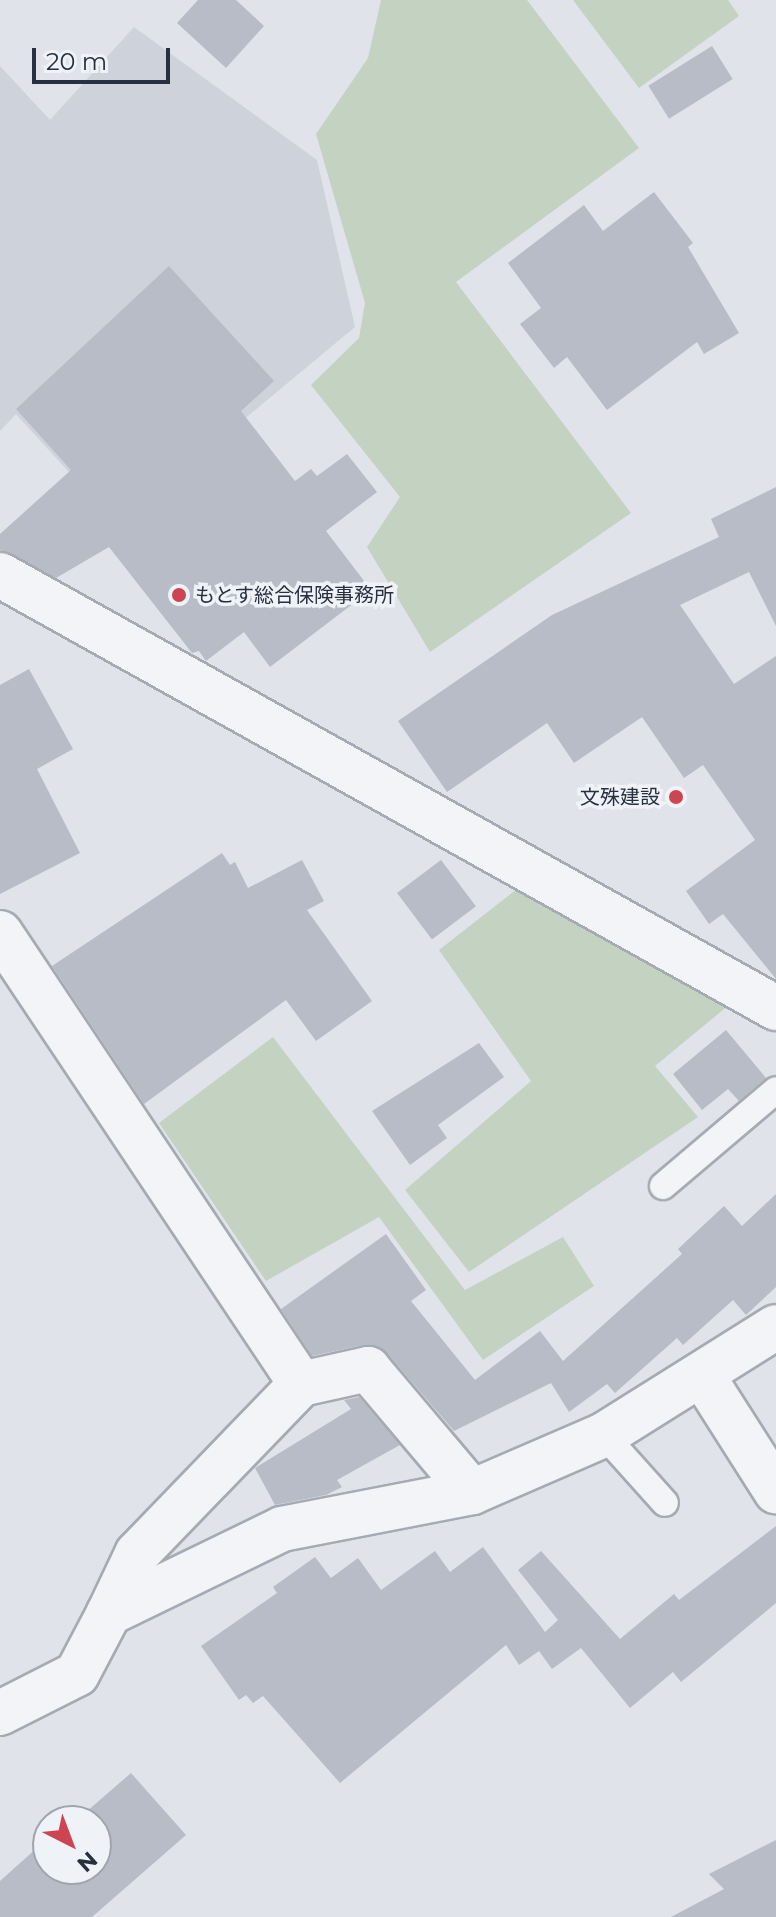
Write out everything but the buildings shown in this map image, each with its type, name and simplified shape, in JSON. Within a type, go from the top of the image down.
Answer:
[{"type":"street","points":[[0,575],[776,1008]]},
{"type":"street","points":[[0,933],[301,1384]]},
{"type":"street","points":[[109,1613],[282,1529],[472,1492],[604,1435],[776,1327]]},
{"type":"street","points":[[0,1713],[77,1674],[137,1554],[301,1384],[368,1369],[472,1492]]},
{"type":"street","points":[[702,1375],[776,1491]]},
{"type":"lane","points":[[663,1186],[776,1090]]},
{"type":"lane","points":[[604,1435],[665,1503]]},
{"type":"shaded area","points":[[134,27],[317,160],[355,327],[213,445],[128,537],[16,414],[0,431],[0,66],[50,120]]},
{"type":"green space","points":[[381,0],[527,0],[639,148],[456,282],[631,513],[430,652],[367,547],[400,497],[311,385],[359,338],[365,303],[316,134],[368,58]]},
{"type":"green space","points":[[573,0],[728,0],[739,16],[639,88]]},
{"type":"green space","points":[[526,882],[735,1000],[655,1066],[698,1117],[469,1272],[405,1190],[531,1081],[439,950]]},
{"type":"green space","points":[[273,1037],[465,1290],[563,1237],[594,1286],[483,1360],[379,1217],[266,1281],[159,1123]]},
{"type":"place","name":"もとす総合保険事務所","points":[[179,595]]},
{"type":"place","name":"文殊建設","points":[[676,797]]}]
